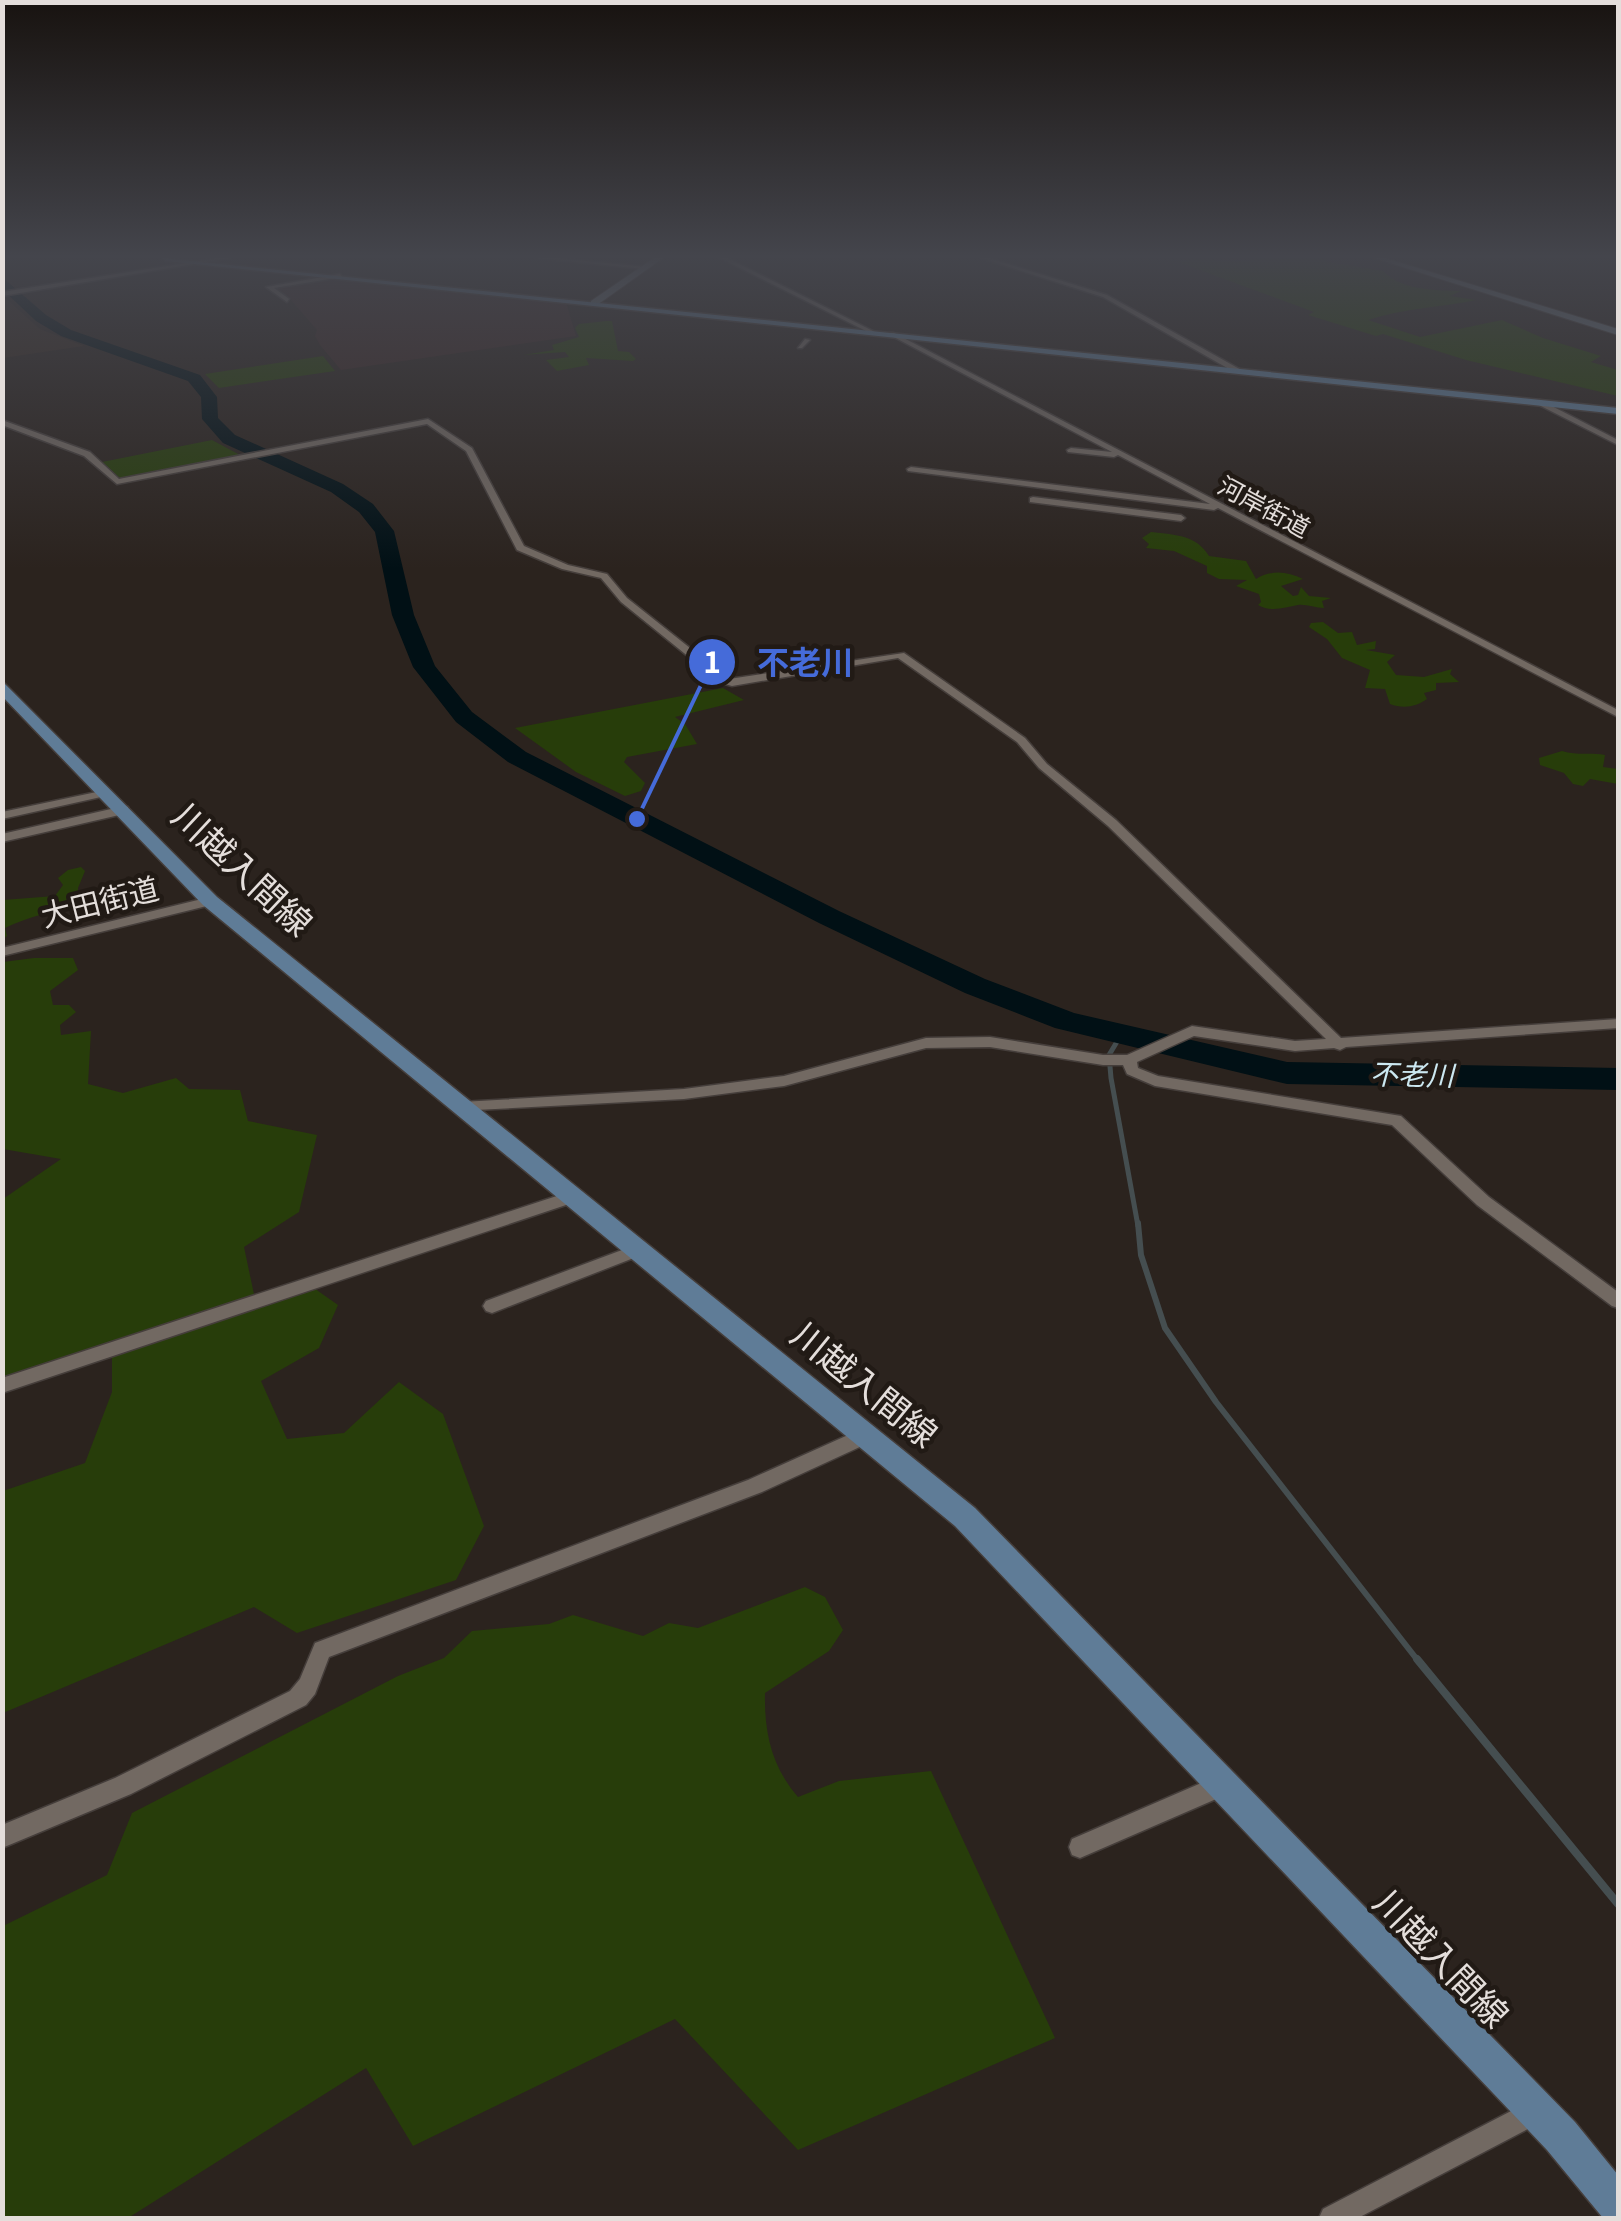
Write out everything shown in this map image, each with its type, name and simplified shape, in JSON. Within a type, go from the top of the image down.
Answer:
[{"type":"main road","points":[[1152,362],[1618,411]]},
{"type":"main road","name":"川越入間線","points":[[2,686],[210,901],[965,1517],[1536,2111],[1618,2206]]},
{"type":"street","name":"河岸街道","points":[[944,362],[1618,714]]},
{"type":"street","points":[[1223,362],[1240,371]]},
{"type":"street","points":[[1540,402],[1618,444]]},
{"type":"street","points":[[2,422],[87,454],[114,481],[428,421],[468,450],[520,548],[565,567],[604,576],[632,608],[724,681],[732,683],[900,656],[1022,740],[1042,766],[1112,822],[1340,1045]]},
{"type":"street","points":[[1596,432],[1618,434]]},
{"type":"street","points":[[1071,450],[1123,456]]},
{"type":"street","points":[[911,469],[1224,508]]},
{"type":"street","points":[[1059,503],[1066,489]]},
{"type":"street","points":[[1033,500],[1181,518]]},
{"type":"street","points":[[1166,516],[1172,502]]},
{"type":"street","points":[[2,816],[115,802]]},
{"type":"street","points":[[2,838],[115,802]]},
{"type":"street","name":"大田街道","points":[[2,952],[210,901]]},
{"type":"street","points":[[461,1107],[684,1094],[784,1082],[926,1043],[990,1042],[1103,1060],[1128,1060],[1192,1032],[1295,1046],[1618,1024]]},
{"type":"street","points":[[1128,1060],[1132,1071],[1155,1081],[1396,1120],[1483,1201],[1618,1301]]},
{"type":"street","points":[[2,1386],[572,1198]]},
{"type":"street","points":[[492,1306],[638,1250]]},
{"type":"street","points":[[2,1837],[124,1786],[298,1698],[310,1687],[313,1662],[322,1650],[755,1486],[868,1434]]},
{"type":"street","points":[[1080,1848],[1222,1785]]},
{"type":"street","points":[[1332,2218],[1536,2111]]},
{"type":"shaded area","points":[[334,362],[399,362],[341,370]]},
{"type":"green space","points":[[286,362],[328,362],[335,371],[219,388],[205,374]]},
{"type":"green space","points":[[548,362],[588,362],[589,365],[557,371]]},
{"type":"green space","points":[[1473,362],[1592,362],[1618,370],[1618,396]]},
{"type":"green space","points":[[212,440],[240,455],[121,479],[102,462]]},
{"type":"green space","points":[[1151,532],[1192,540],[1209,556],[1246,561],[1256,579],[1279,573],[1303,579],[1281,586],[1293,596],[1298,595],[1301,587],[1309,596],[1331,598],[1322,601],[1324,608],[1301,605],[1268,609],[1258,605],[1259,594],[1236,586],[1247,580],[1219,579],[1207,573],[1207,566],[1174,551],[1146,548],[1149,544],[1142,538]]},
{"type":"green space","points":[[1323,622],[1338,633],[1352,632],[1357,645],[1376,641],[1375,649],[1366,650],[1395,655],[1387,662],[1396,675],[1424,677],[1452,669],[1450,674],[1459,682],[1436,683],[1436,690],[1424,693],[1427,699],[1414,705],[1390,704],[1385,689],[1365,688],[1370,670],[1342,658],[1327,639],[1309,627],[1311,623]]},
{"type":"green space","points":[[723,688],[744,700],[675,717],[685,724],[697,744],[627,757],[624,762],[645,783],[641,791],[625,796],[576,772],[515,728]]},
{"type":"green space","points":[[1562,751],[1605,755],[1603,767],[1618,769],[1618,784],[1590,779],[1583,786],[1573,784],[1564,773],[1540,765],[1539,758]]},
{"type":"green space","points":[[81,867],[85,871],[78,900],[5,928],[7,936],[3,939],[3,900],[55,896],[63,885],[58,878]]},
{"type":"green space","points":[[73,958],[78,970],[50,991],[53,1005],[69,1005],[76,1012],[60,1025],[61,1035],[91,1031],[88,1084],[123,1093],[176,1078],[189,1089],[240,1090],[248,1121],[317,1135],[299,1212],[244,1247],[255,1299],[311,1286],[338,1305],[319,1348],[261,1381],[287,1439],[344,1433],[399,1382],[443,1414],[484,1526],[456,1580],[297,1633],[254,1607],[3,1713],[3,1491],[85,1463],[112,1392],[112,1353],[3,1388],[3,1199],[61,1159],[3,1149],[3,962]]},
{"type":"green space","points":[[805,1587],[825,1597],[843,1630],[829,1651],[765,1693],[768,1736],[782,1774],[798,1797],[839,1781],[931,1771],[1055,2038],[798,2150],[675,2019],[413,2146],[366,2068],[128,2218],[3,2218],[3,1926],[107,1875],[132,1813],[398,1676],[444,1658],[472,1631],[549,1624],[573,1615],[643,1636],[669,1623],[698,1628]]},
{"type":"waterway","name":"不老川","points":[[147,362],[194,378],[209,397],[210,419],[229,439],[337,488],[366,508],[384,531],[403,615],[424,667],[464,717],[517,757],[829,917],[975,986],[1066,1021],[1287,1073],[1618,1079]]},
{"type":"waterway","points":[[1121,1035],[1109,1055],[1111,1078],[1138,1226]]},
{"type":"waterway","points":[[1138,1223],[1141,1255],[1165,1328],[1216,1402],[1419,1662]]},
{"type":"waterway","points":[[1417,1659],[1618,1904]]},
{"type":"place","name":"不老川","points":[[637,819]]}]
